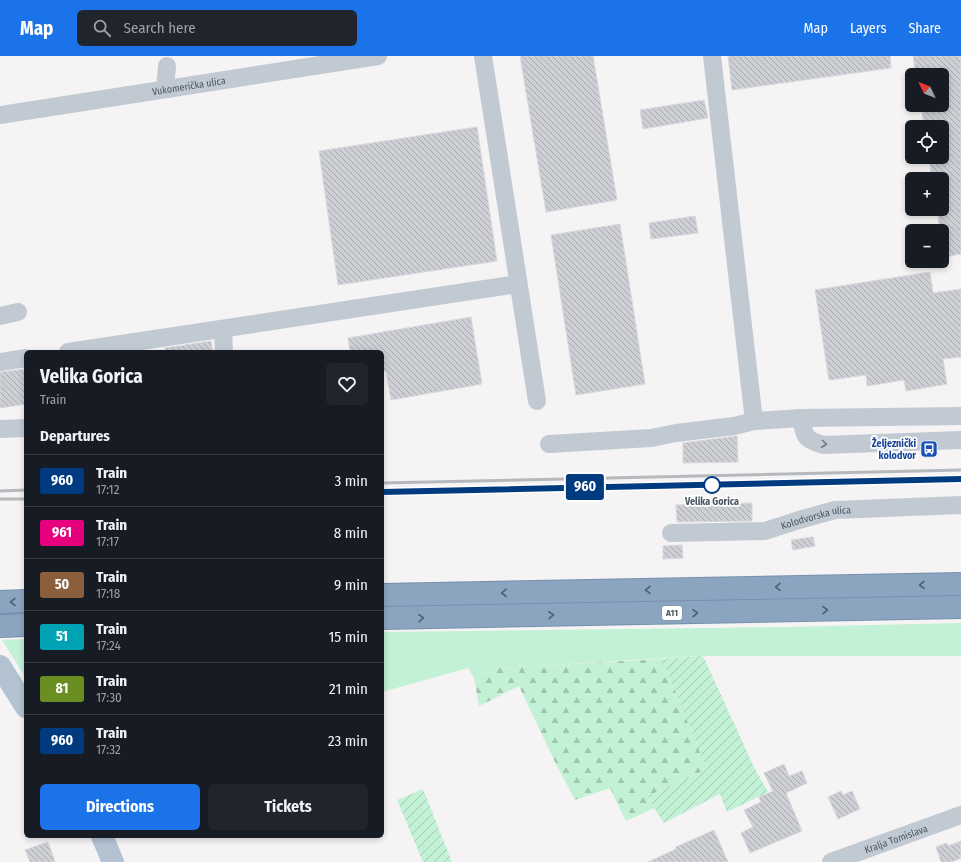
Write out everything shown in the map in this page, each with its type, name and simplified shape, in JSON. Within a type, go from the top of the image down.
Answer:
[{"type":"highway","points":[[384,595],[961,584]]},
{"type":"highway","points":[[0,602],[24,602]]},
{"type":"highway","name":"A11","points":[[384,618],[961,608]]},
{"type":"highway","points":[[0,626],[24,625]]},
{"type":"main road","points":[[0,666],[24,704]]},
{"type":"main road","points":[[103,838],[113,862]]},
{"type":"street","name":"Vukomerička ulica","points":[[0,115],[378,56]]},
{"type":"street","points":[[483,56],[537,401]]},
{"type":"street","points":[[712,56],[754,421]]},
{"type":"street","points":[[165,89],[167,66]]},
{"type":"street","points":[[81,350],[518,284]]},
{"type":"street","points":[[0,316],[18,312]]},
{"type":"street","points":[[223,329],[224,350]]},
{"type":"street","points":[[0,362],[24,358]]},
{"type":"street","points":[[550,444],[651,438],[676,433],[734,426],[754,421],[801,418],[961,416]]},
{"type":"street","points":[[801,418],[804,433],[810,441],[823,445],[961,440]]},
{"type":"street","points":[[0,429],[24,428]]},
{"type":"street","name":"Kolodvorska ulica","points":[[671,533],[765,531],[835,510],[961,505]]},
{"type":"street","name":"Kralja Tomislava","points":[[831,862],[863,856],[961,815]]},
{"type":"green space","points":[[961,623],[961,656],[703,656],[499,668],[474,678],[468,668],[384,691],[384,632],[786,627]]},
{"type":"green space","points":[[24,639],[24,675],[2,640]]},
{"type":"green space","points":[[703,656],[754,767],[768,792],[727,812],[720,794],[664,823],[648,796],[707,769],[662,659]]},
{"type":"green space","points":[[662,659],[707,769],[648,796],[654,808],[626,821],[610,788],[575,800],[519,686],[479,706],[474,678],[499,668]]},
{"type":"green space","points":[[423,789],[452,862],[423,862],[397,800]]},
{"type":"building","points":[[520,56],[593,56],[617,200],[546,212]]},
{"type":"building","points":[[728,56],[890,56],[891,68],[732,90]]},
{"type":"building","points":[[913,56],[961,56],[961,254],[949,256],[949,224],[939,224],[938,216],[949,216],[949,172],[931,172],[930,164],[949,164],[949,120],[923,120],[922,112],[949,112],[949,68],[915,68]]},
{"type":"building","points":[[704,100],[708,118],[643,129],[640,110]]},
{"type":"building","points":[[477,127],[497,261],[338,285],[319,151]]},
{"type":"building","points":[[695,216],[698,233],[651,239],[649,223]]},
{"type":"building","points":[[620,224],[645,384],[576,395],[551,235]]},
{"type":"building","points":[[930,272],[933,293],[961,289],[961,357],[943,359],[947,384],[906,391],[904,380],[867,386],[866,375],[829,380],[815,290]]},
{"type":"building","points":[[471,317],[482,384],[391,400],[386,371],[384,371],[384,350],[350,350],[348,338]]},
{"type":"building","points":[[211,341],[213,350],[165,350],[165,348]]},
{"type":"building","points":[[24,369],[24,404],[0,408],[0,372]]},
{"type":"building","points":[[737,436],[738,462],[683,463],[683,443]]},
{"type":"building","points":[[752,503],[752,521],[677,522],[676,505]]},
{"type":"building","points":[[813,537],[815,546],[793,550],[791,540]]},
{"type":"building","points":[[682,545],[683,558],[663,559],[663,546]]},
{"type":"building","points":[[784,764],[789,776],[802,771],[807,783],[786,793],[802,831],[750,853],[741,833],[753,827],[744,810],[761,802],[759,797],[773,791],[764,773]]},
{"type":"building","points":[[841,791],[843,795],[852,791],[860,809],[838,819],[828,797]]},
{"type":"building","points":[[714,830],[728,862],[648,862],[676,849],[676,847]]},
{"type":"building","points":[[961,841],[961,858],[952,862],[941,862],[936,847],[947,843],[948,846]]},
{"type":"building","points":[[48,842],[55,862],[30,862],[25,850]]},
{"type":"railway","points":[[384,483],[961,470]]},
{"type":"railway","points":[[384,492],[961,479]]},
{"type":"railway","points":[[0,491],[24,490]]},
{"type":"railway","points":[[0,499],[24,499]]},
{"type":"train","name":"960","points":[[384,492],[961,479]]},
{"type":"place","name":"Željeznički kolodvor","points":[[929,449]]},
{"type":"place","name":"Velika Gorica","points":[[712,485]]}]
